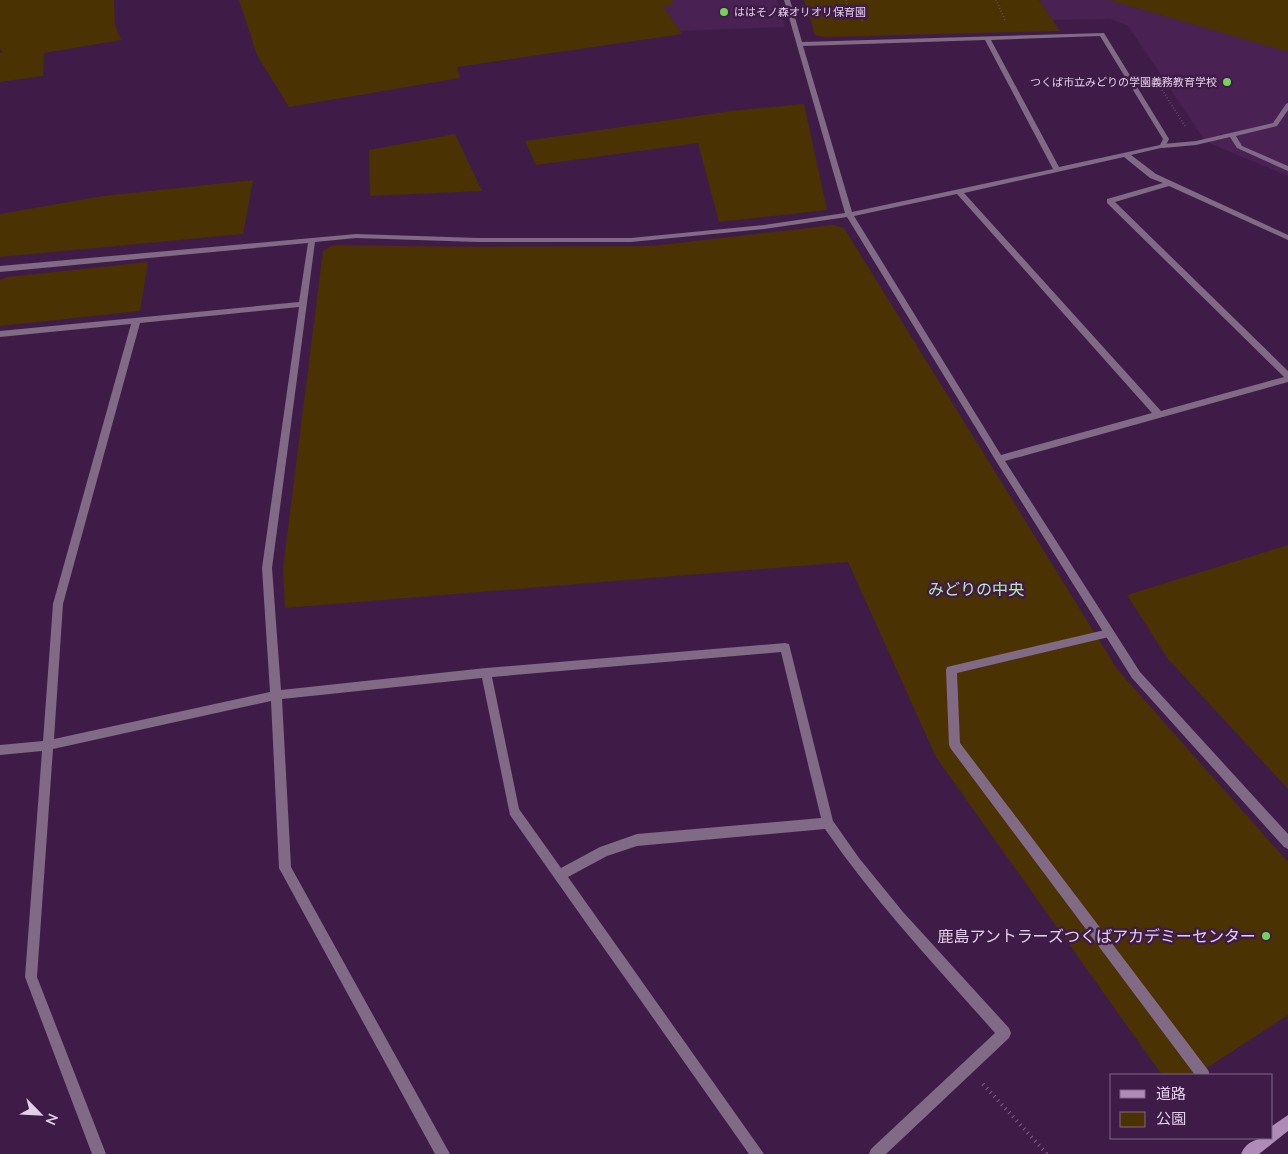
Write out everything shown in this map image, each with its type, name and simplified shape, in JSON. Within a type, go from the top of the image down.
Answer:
[{"type":"street","points":[[786,0],[849,215],[999,459],[1136,676],[1288,843]]},
{"type":"street","points":[[800,44],[1102,34],[1166,139],[1163,146]]},
{"type":"street","points":[[988,38],[1057,170]]},
{"type":"street","points":[[0,268],[356,236],[478,240],[631,240],[764,227],[849,215],[1163,146],[1196,143],[1275,125],[1288,105]]},
{"type":"street","points":[[1232,134],[1239,147],[1288,169]]},
{"type":"street","points":[[1126,154],[1153,176],[1288,238]]},
{"type":"street","points":[[999,459],[1288,378],[1110,201],[1169,184]]},
{"type":"street","points":[[959,192],[1159,415]]},
{"type":"street","points":[[312,239],[267,568],[285,868],[443,1154]]},
{"type":"street","points":[[0,334],[304,304]]},
{"type":"street","points":[[98,1154],[31,977],[58,604],[136,321]]},
{"type":"street","points":[[1109,633],[951,670],[954,745],[1202,1074]]},
{"type":"street","points":[[0,750],[49,745],[276,695],[486,673],[785,647],[828,823],[855,862],[899,916],[1004,1033],[876,1154]]},
{"type":"street","points":[[486,673],[514,811],[757,1154]]},
{"type":"street","points":[[560,875],[604,851],[637,840],[828,823]]},
{"type":"street","points":[[1273,1134],[1288,1122]]},
{"type":"path","points":[[846,0],[850,12],[866,22]]},
{"type":"path","points":[[996,0],[1008,24]]},
{"type":"path","points":[[1154,78],[1196,143]]},
{"type":"path","points":[[967,1067],[1047,1154]]},
{"type":"shaded area","name":"ははそノ森オリオリ保育園","points":[[659,0],[777,0],[785,27],[679,31]]},
{"type":"shaded area","name":"つくば市立みどりの学園義務教育学校","points":[[1039,0],[1288,0],[1288,176],[1211,144],[1203,138],[1128,26],[1110,19],[1051,20]]},
{"type":"green space","points":[[0,0],[114,0],[115,25],[121,40],[44,53],[43,76],[0,82],[0,53],[3,52],[0,49]]},
{"type":"green space","points":[[239,0],[672,0],[673,5],[663,6],[682,34],[457,67],[460,78],[289,107],[257,55]]},
{"type":"green space","points":[[804,0],[1039,0],[1060,31],[824,37],[815,35]]},
{"type":"green space","points":[[1109,0],[1288,0],[1288,52]]},
{"type":"green space","points":[[804,104],[827,210],[719,222],[698,143],[536,165],[525,141],[731,111]]},
{"type":"green space","points":[[455,134],[482,191],[370,196],[369,150]]},
{"type":"green space","points":[[253,180],[243,234],[0,257],[0,214],[103,196]]},
{"type":"green space","points":[[833,225],[844,228],[1117,669],[1288,862],[1288,1015],[1198,1074],[1161,1074],[936,757],[848,562],[285,608],[283,568],[323,251],[333,245],[475,247],[652,246]]},
{"type":"green space","points":[[148,262],[140,311],[0,326],[0,280],[7,277]]},
{"type":"green space","points":[[1288,545],[1288,789],[1168,659],[1127,595]]},
{"type":"place","name":"ははそノ森オリオリ保育園","points":[[724,12]]},
{"type":"place","name":"つくば市立みどりの学園義務教育学校","points":[[1227,82]]},
{"type":"place","name":"鹿島アントラーズつくばアカデミーセンター","points":[[1266,936]]},
{"type":"district","name":"みどりの中央","points":[[976,589]]}]
